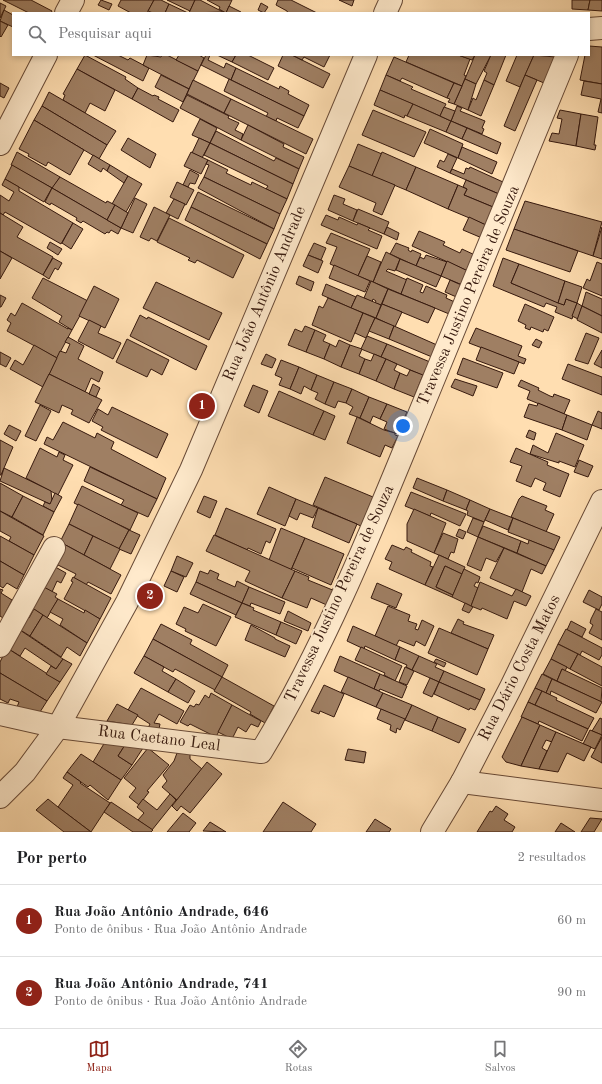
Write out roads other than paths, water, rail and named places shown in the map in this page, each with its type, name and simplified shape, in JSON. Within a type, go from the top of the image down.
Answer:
[{"type":"street","points":[[67,12],[73,0]]},
{"type":"street","points":[[385,12],[390,0]]},
{"type":"street","points":[[590,29],[602,28]]},
{"type":"street","points":[[0,144],[45,56]]},
{"type":"street","name":"Rua João Antônio Andrade","points":[[0,797],[25,772],[58,727],[127,602],[191,470],[366,56]]},
{"type":"street","name":"Travessa Justino Pereira de Souza","points":[[261,752],[284,714],[378,514],[567,56]]},
{"type":"street","name":"Rua Dário Costa Matos","points":[[432,832],[462,782],[602,501]]},
{"type":"street","points":[[0,646],[54,548]]},
{"type":"street","name":"Rua Caetano Leal","points":[[0,714],[58,727],[261,752]]},
{"type":"street","points":[[462,782],[602,800]]},
{"type":"place","name":"Rua João Antônio Andrade, 646","points":[[202,406]]},
{"type":"place","name":"Rua João Antônio Andrade, 741","points":[[150,596]]}]
